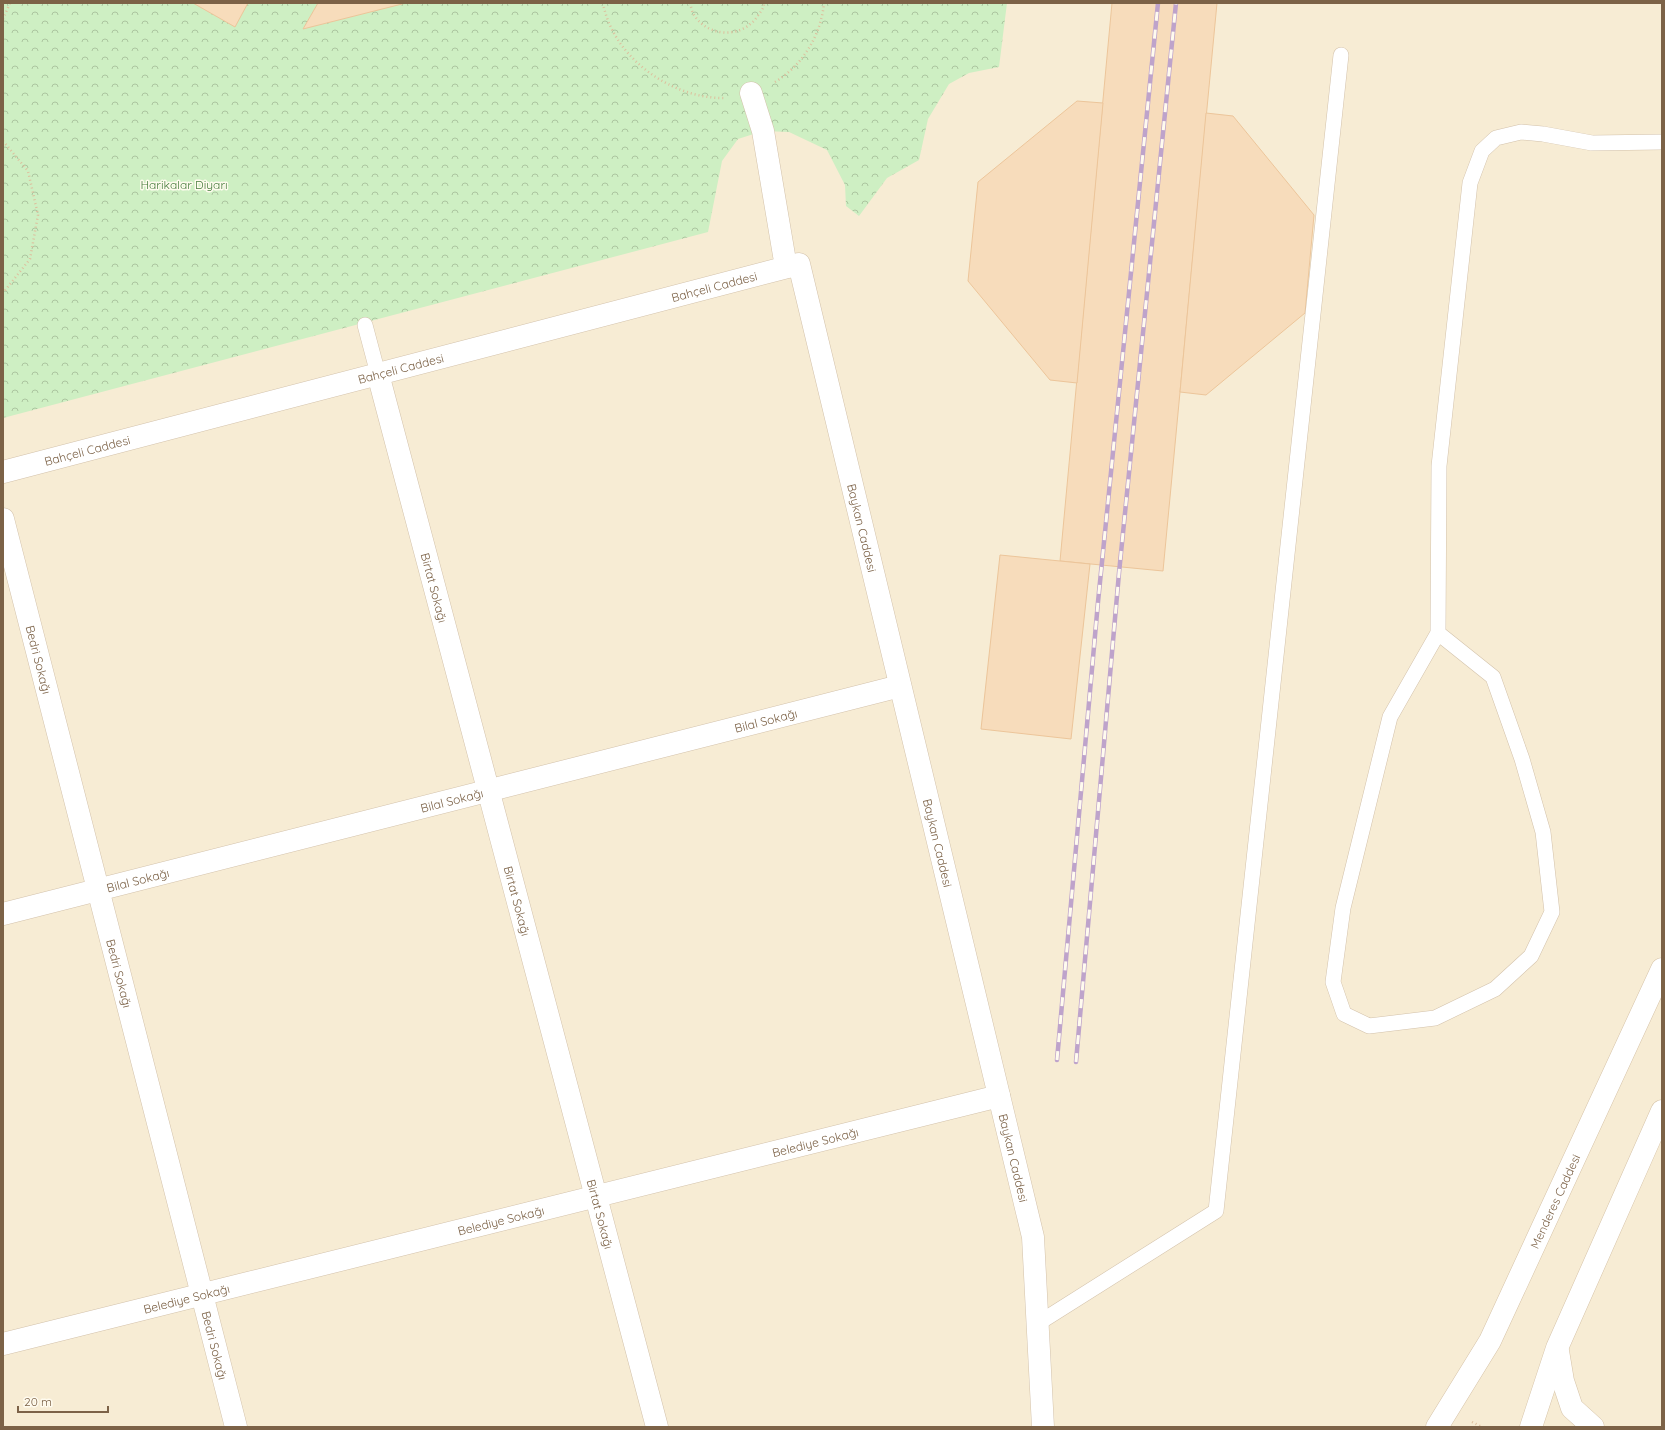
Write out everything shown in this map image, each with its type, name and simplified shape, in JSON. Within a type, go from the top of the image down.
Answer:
[{"type":"street","name":"Baykan Caddesi","points":[[751,93],[763,131],[793,266],[900,686],[1033,1237],[1043,1427]]},
{"type":"street","name":"Bahçeli Caddesi","points":[[3,472],[793,266]]},
{"type":"street","name":"Birtat Sokağı","points":[[378,374],[657,1427]]},
{"type":"street","name":"Bedri Sokağı","points":[[3,519],[236,1427]]},
{"type":"street","name":"Bilal Sokağı","points":[[3,914],[900,686]]},
{"type":"street","name":"Menderes Caddesi","points":[[1437,1427],[1490,1341],[1662,969]]},
{"type":"street","name":"Belediye Sokağı","points":[[3,1344],[999,1096]]},
{"type":"street","points":[[1531,1427],[1558,1348],[1662,1111]]},
{"type":"street","points":[[1558,1348],[1563,1381],[1572,1408],[1593,1427]]},
{"type":"lane","points":[[1037,1324],[1216,1211],[1341,54]]},
{"type":"lane","points":[[1438,633],[1493,677],[1522,759],[1543,832],[1552,912],[1531,956],[1495,989],[1435,1018],[1369,1026],[1344,1014],[1333,982],[1343,908],[1390,717],[1438,633],[1439,466],[1470,183],[1482,151],[1496,138],[1521,132],[1543,134],[1592,143],[1662,142]]},
{"type":"lane","points":[[365,324],[378,374]]},
{"type":"path","points":[[3,19],[10,3]]},
{"type":"path","points":[[604,3],[605,12],[616,38],[637,63],[659,79],[683,92],[709,98],[737,98],[763,90],[786,75],[805,56],[818,31],[824,3]]},
{"type":"path","points":[[690,3],[694,15],[710,30],[731,34],[751,25],[764,8],[764,3]]},
{"type":"path","points":[[3,141],[28,171],[38,215],[30,259],[3,292]]},
{"type":"path","points":[[1468,1420],[1482,1427]]},
{"type":"shaded area","points":[[3,3],[1662,3],[1662,1427],[3,1427]]},
{"type":"green space","name":"Harikalar Diyarı","points":[[3,3],[1007,3],[999,67],[969,73],[949,84],[928,119],[919,160],[887,178],[859,216],[846,206],[845,185],[827,150],[789,132],[763,131],[738,139],[722,161],[708,232],[3,418]]},
{"type":"building","points":[[193,3],[248,3],[235,27]]},
{"type":"building","points":[[318,3],[406,3],[303,29]]},
{"type":"building","points":[[1112,3],[1217,3],[1163,571],[1060,561]]},
{"type":"building","points":[[1077,101],[1103,103],[1077,383],[1050,380],[968,281],[978,182]]},
{"type":"building","points":[[1206,113],[1233,116],[1314,215],[1305,313],[1206,395],[1180,392]]},
{"type":"building","points":[[1000,555],[1090,564],[1071,739],[981,729]]},
{"type":"railway","points":[[1057,1060],[1098,602],[1158,3]]},
{"type":"railway","points":[[1076,1062],[1119,573],[1176,3]]}]
